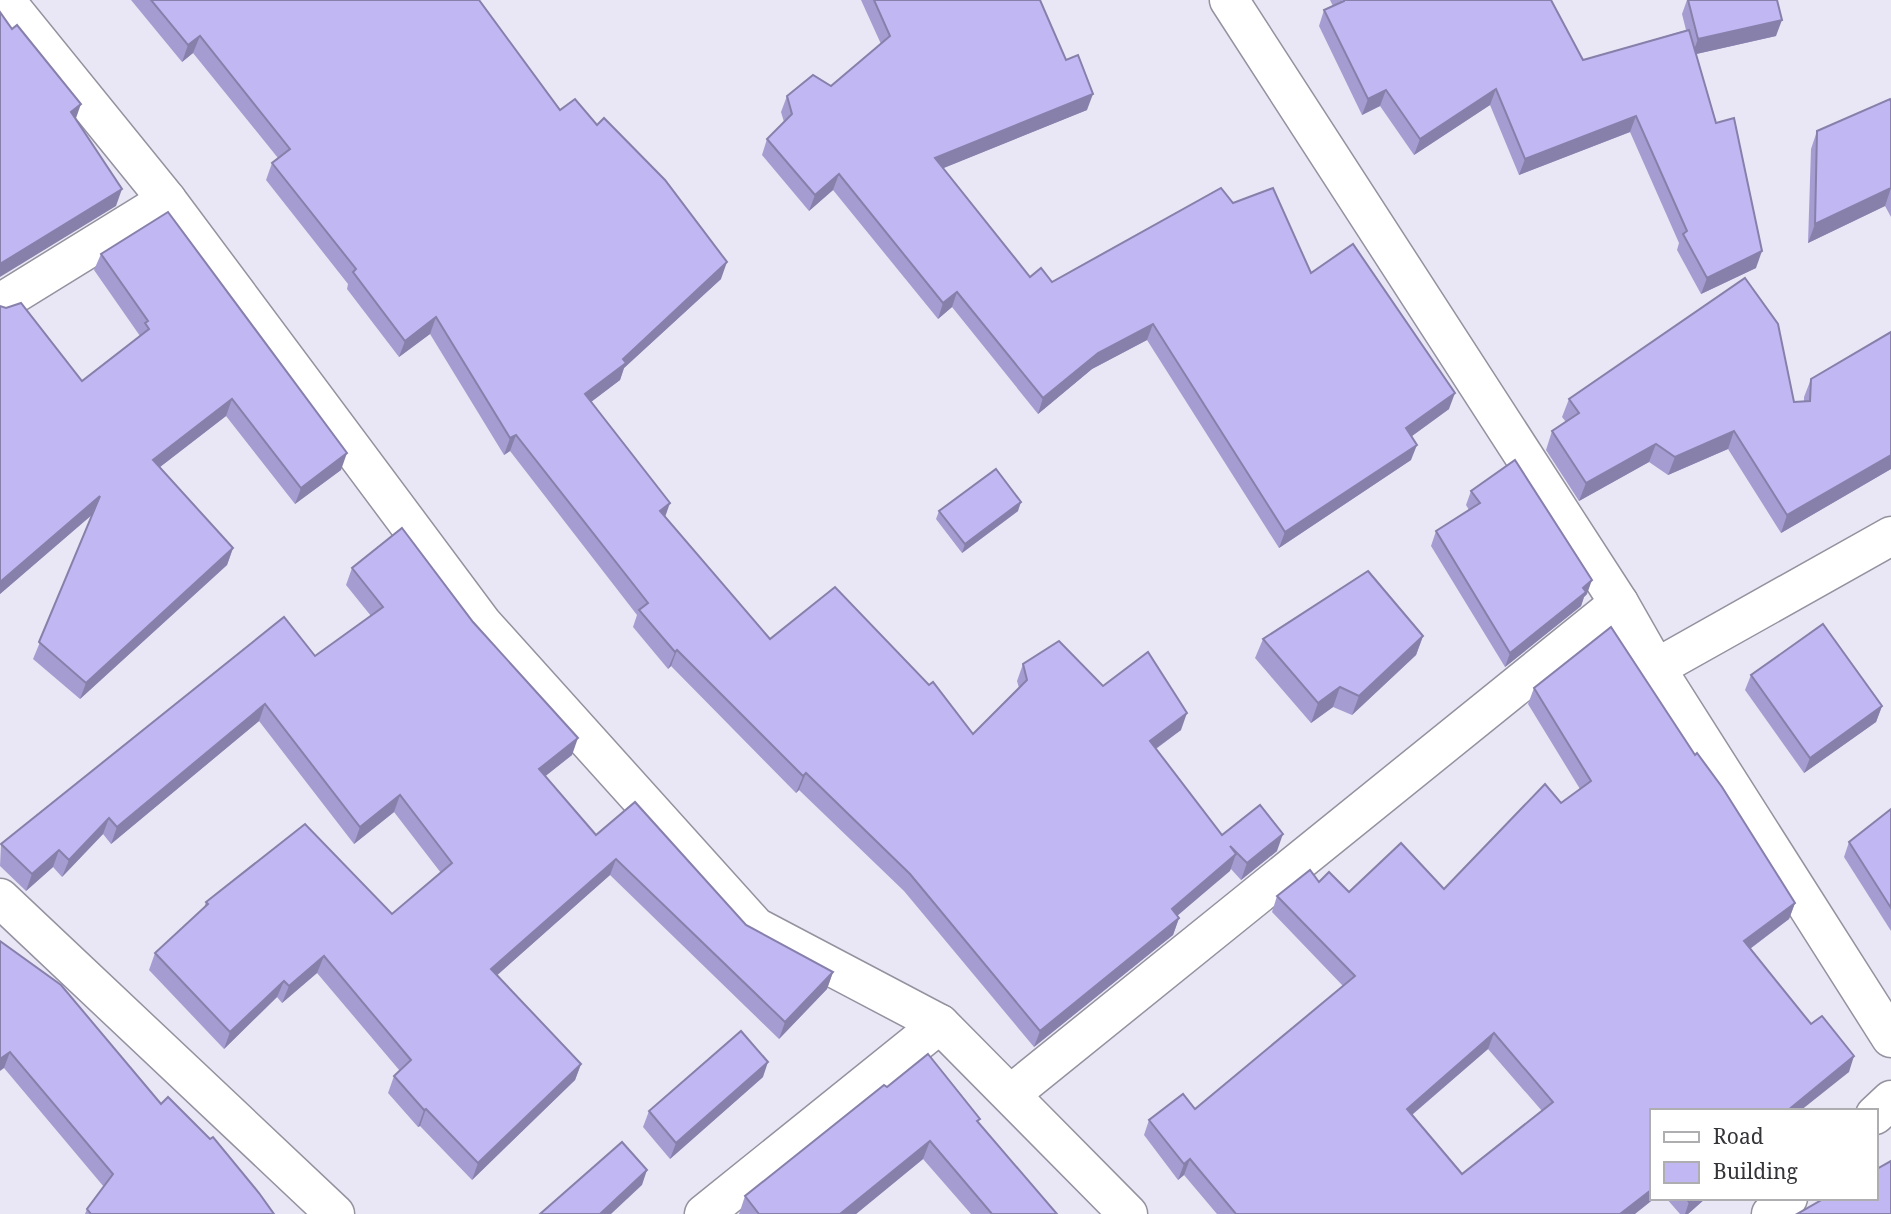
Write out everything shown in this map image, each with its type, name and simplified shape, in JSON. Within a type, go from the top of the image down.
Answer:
[{"type":"street","points":[[5,0],[167,200],[482,624],[756,928],[940,1024],[1128,1214]]},
{"type":"street","points":[[1229,0],[1619,603],[1656,668],[1891,1038]]},
{"type":"street","points":[[0,303],[167,200]]},
{"type":"street","points":[[1656,668],[1891,536]]},
{"type":"street","points":[[1011,1094],[1619,603]]},
{"type":"street","points":[[0,898],[335,1214]]},
{"type":"street","points":[[704,1214],[940,1024]]},
{"type":"street","points":[[1877,1113],[1891,1100]]},
{"type":"street","points":[[1771,1214],[1786,1200]]},
{"type":"building","points":[[151,0],[479,0],[560,110],[575,99],[597,125],[604,118],[665,180],[727,262],[623,359],[626,363],[585,394],[670,503],[660,511],[770,639],[835,587],[929,685],[933,682],[973,734],[1027,680],[1023,664],[1059,641],[1103,686],[1148,652],[1187,713],[1150,741],[1222,835],[1260,805],[1283,834],[1247,863],[1230,846],[1236,854],[1172,909],[1179,918],[1040,1031],[910,874],[806,773],[803,776],[677,650],[675,652],[639,610],[648,603],[516,435],[510,438],[436,317],[405,341],[353,272],[356,269],[272,163],[290,149],[200,36],[188,45]]},
{"type":"building","points":[[874,0],[1040,0],[1066,60],[1078,55],[1093,94],[935,158],[1030,277],[1041,268],[1052,282],[1221,188],[1233,203],[1273,188],[1311,273],[1353,244],[1455,393],[1406,428],[1417,445],[1285,532],[1153,324],[1098,353],[1043,398],[957,292],[943,303],[839,174],[815,195],[767,139],[792,114],[787,96],[813,75],[831,86],[890,36]]},
{"type":"building","points":[[1344,0],[1551,0],[1583,60],[1689,30],[1716,123],[1734,118],[1762,251],[1707,278],[1683,234],[1687,231],[1636,116],[1525,159],[1496,89],[1420,139],[1386,90],[1368,99],[1324,10]]},
{"type":"building","points":[[1688,0],[1777,0],[1782,20],[1698,39]]},
{"type":"building","points":[[0,12],[12,29],[17,25],[81,104],[71,112],[122,189],[0,264]]},
{"type":"building","points":[[1890,99],[1891,188],[1815,224],[1817,131]]},
{"type":"building","points":[[168,212],[347,453],[301,488],[232,399],[153,460],[233,548],[86,683],[39,642],[100,496],[0,582],[0,306],[6,308],[21,303],[82,381],[149,329],[145,323],[148,321],[101,254]]},
{"type":"building","points":[[1745,278],[1778,324],[1794,402],[1810,401],[1811,379],[1891,332],[1891,455],[1787,515],[1734,431],[1675,457],[1656,444],[1586,483],[1552,431],[1579,413],[1569,399]]},
{"type":"building","points":[[1515,460],[1592,580],[1583,588],[1586,592],[1510,653],[1436,531],[1480,503],[1471,491]]},
{"type":"building","points":[[996,469],[1021,502],[965,544],[939,511]]},
{"type":"building","points":[[402,528],[473,622],[578,738],[539,769],[596,835],[635,802],[746,925],[833,972],[785,1022],[616,859],[491,969],[581,1064],[478,1163],[394,1076],[411,1060],[324,956],[289,986],[284,981],[230,1032],[155,953],[208,904],[206,902],[305,824],[392,914],[452,863],[400,795],[360,827],[265,704],[117,827],[109,818],[69,860],[59,850],[32,874],[1,844],[284,617],[315,656],[383,607],[352,568]]},
{"type":"building","points":[[1368,571],[1423,636],[1359,696],[1340,687],[1318,703],[1263,639]]},
{"type":"building","points":[[1823,624],[1882,706],[1810,758],[1751,675]]},
{"type":"building","points":[[1611,627],[1695,755],[1697,753],[1722,787],[1795,903],[1744,941],[1811,1024],[1822,1016],[1854,1056],[1789,1109],[1650,1109],[1650,1191],[1620,1214],[1236,1214],[1190,1159],[1184,1164],[1149,1120],[1183,1094],[1195,1109],[1355,976],[1277,896],[1310,870],[1319,882],[1329,872],[1349,892],[1401,843],[1444,889],[1545,784],[1561,803],[1591,781],[1534,688]],"holes":[[[1494,1033],[1553,1102],[1462,1174],[1407,1109]]]},
{"type":"building","points":[[1891,809],[1891,908],[1849,842]]},
{"type":"building","points":[[0,941],[61,985],[161,1104],[168,1097],[210,1139],[213,1137],[274,1214],[91,1214],[87,1209],[113,1174],[10,1052],[0,1059]]},
{"type":"building","points":[[741,1031],[768,1062],[676,1143],[649,1111]]},
{"type":"building","points":[[928,1054],[980,1119],[977,1121],[1057,1214],[992,1214],[930,1141],[840,1214],[759,1214],[745,1196],[884,1085],[887,1087]]},
{"type":"building","points":[[622,1142],[647,1170],[600,1214],[540,1214]]},
{"type":"building","points":[[1891,1161],[1891,1214],[1797,1214],[1822,1200],[1877,1200],[1877,1169]]}]
